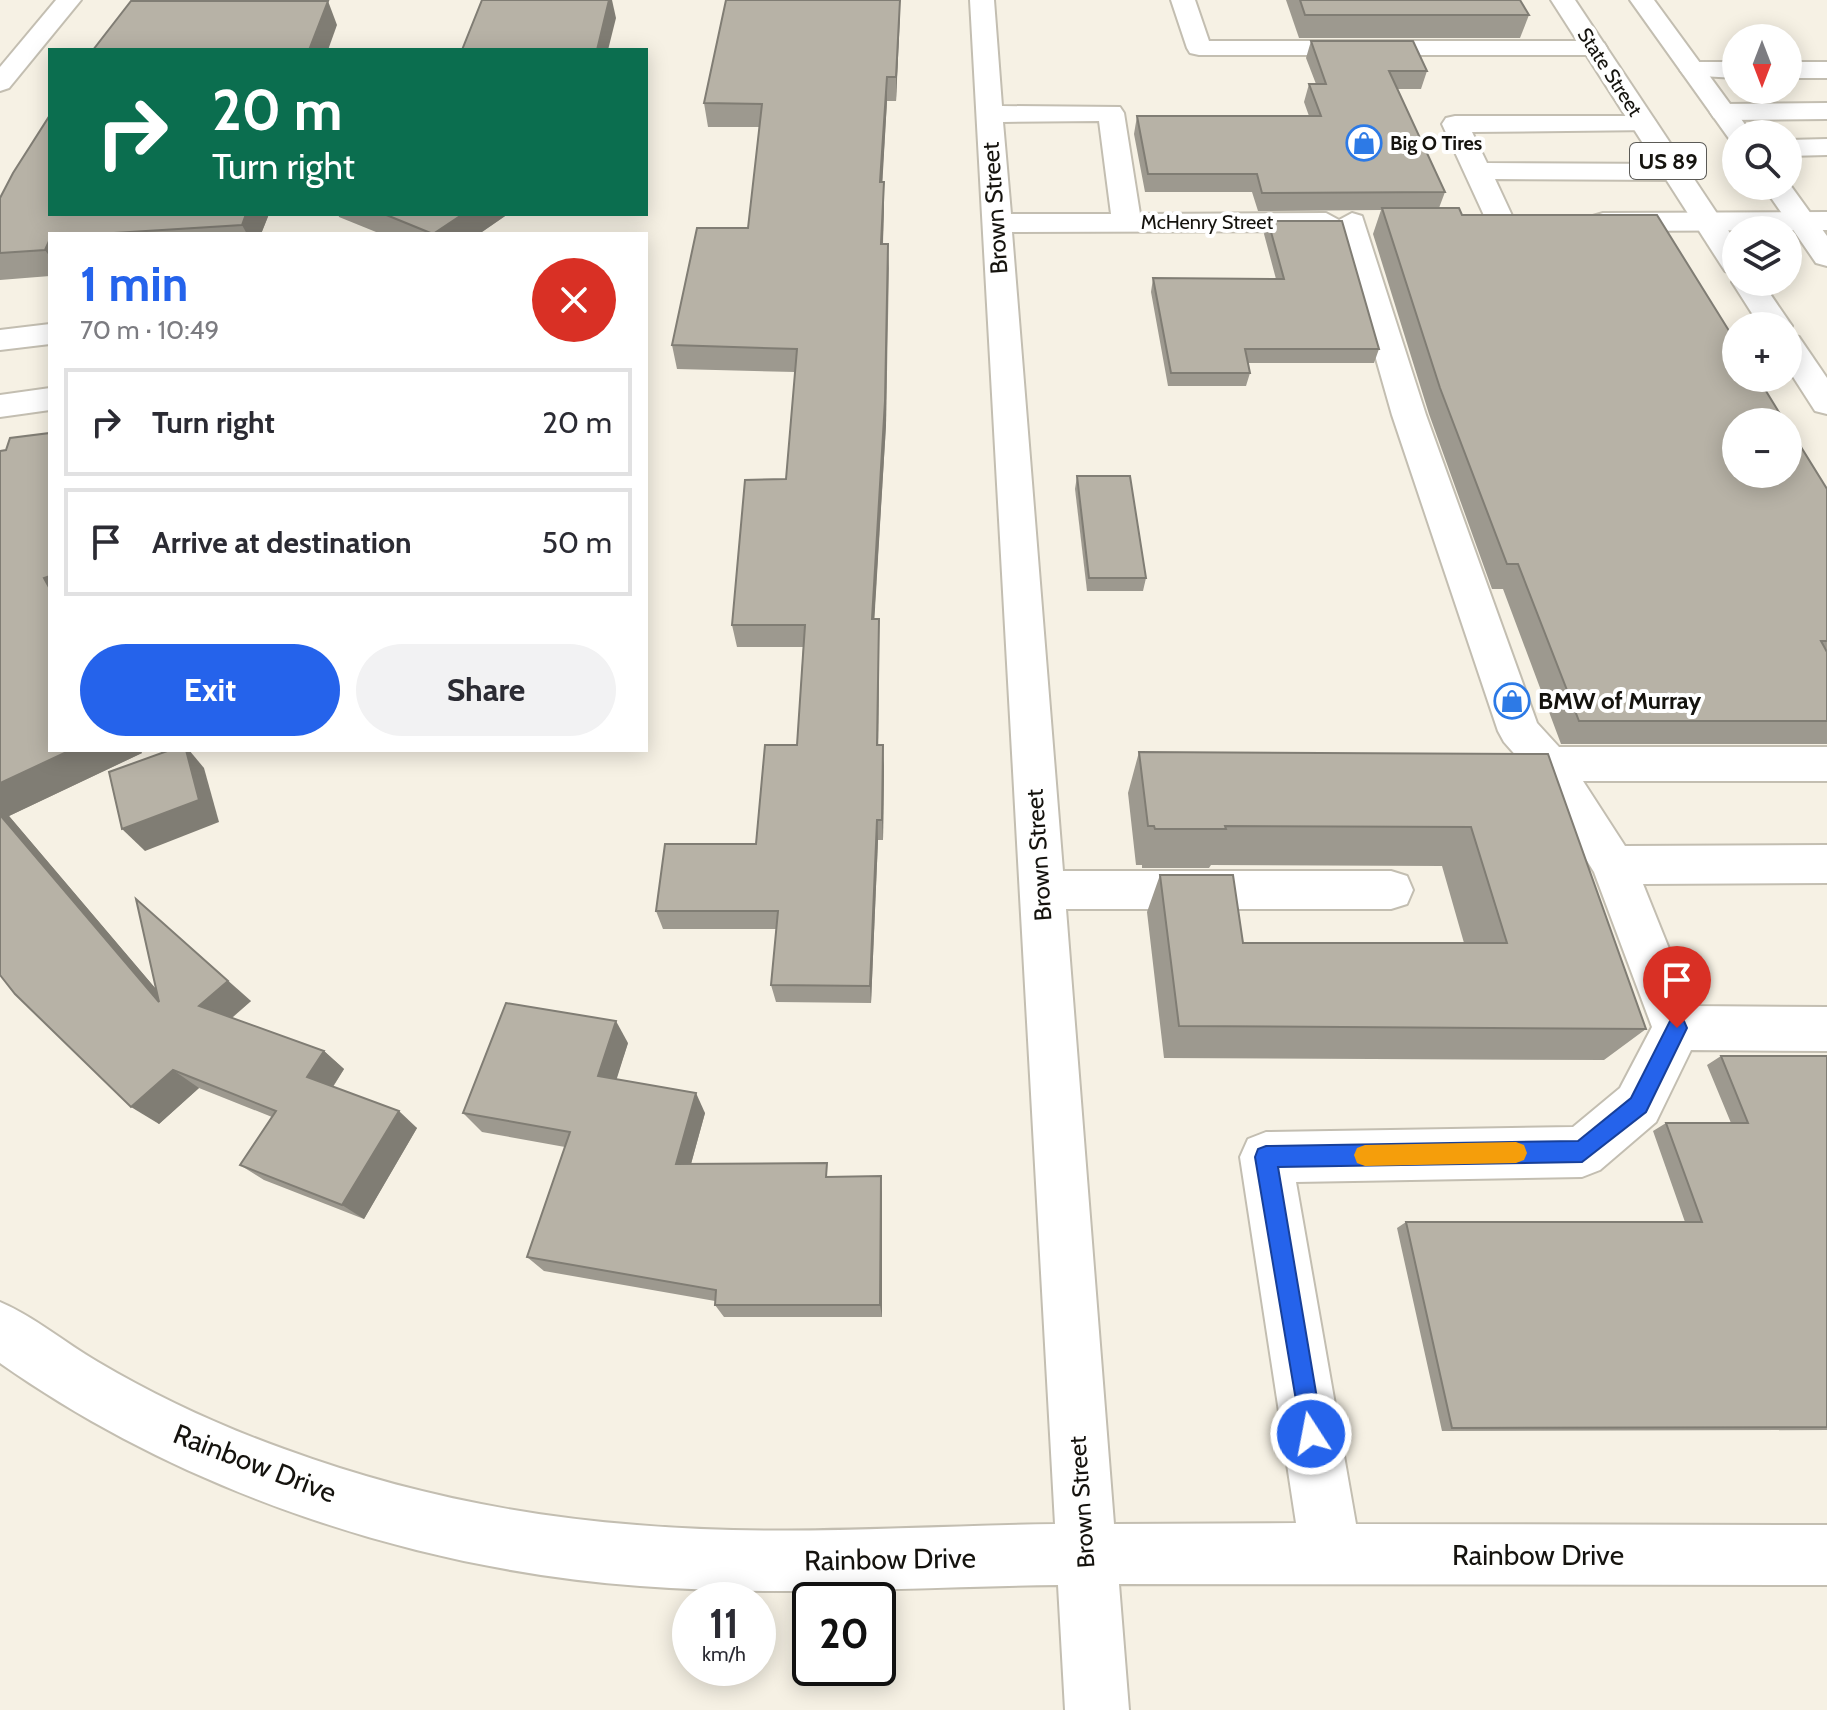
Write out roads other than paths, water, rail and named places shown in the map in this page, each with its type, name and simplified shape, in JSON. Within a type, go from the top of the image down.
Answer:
[{"type":"street","points":[[0,83],[69,0]]},
{"type":"street","name":"Brown Street","points":[[982,0],[1097,1710]]},
{"type":"street","points":[[1183,0],[1199,48],[1595,48]]},
{"type":"street","name":"State Street","points":[[1563,0],[1722,244]]},
{"type":"street","name":"US 89","points":[[1642,0],[1729,120]]},
{"type":"street","points":[[1693,70],[1722,70]]},
{"type":"street","points":[[1802,70],[1827,70]]},
{"type":"street","points":[[1723,112],[1827,111]]},
{"type":"street","points":[[989,114],[1111,113],[1127,223]]},
{"type":"street","points":[[1501,222],[1455,124],[1644,124]]},
{"type":"street","points":[[1802,148],[1827,147]]},
{"type":"street","points":[[1477,171],[1675,172]]},
{"type":"street","points":[[1792,200],[1815,222],[1827,257]]},
{"type":"street","name":"McHenry Street","points":[[996,223],[1367,222],[1409,415],[1519,731],[1549,764]]},
{"type":"street","points":[[1471,222],[1531,222]]},
{"type":"street","points":[[1576,222],[1815,222]]},
{"type":"street","points":[[0,340],[48,334]]},
{"type":"street","points":[[1802,365],[1827,403]]},
{"type":"street","points":[[0,406],[48,399]]},
{"type":"street","points":[[1549,764],[1827,764]]},
{"type":"street","points":[[1331,1554],[1266,1157],[1582,1152],[1638,1105],[1677,1028],[1613,865],[1549,764]]},
{"type":"street","points":[[1613,865],[1827,864]]},
{"type":"street","points":[[1041,890],[1391,890]]},
{"type":"street","points":[[1677,1028],[1827,1029]]},
{"type":"street","name":"Rainbow Drive","points":[[0,1330],[84,1386],[189,1440],[299,1484],[411,1519],[524,1542],[636,1556],[748,1561],[1086,1554],[1827,1555]]},
{"type":"place","name":"Big O Tires","points":[[1364,143]]},
{"type":"place","name":"BMW of Murray","points":[[1512,701]]}]
